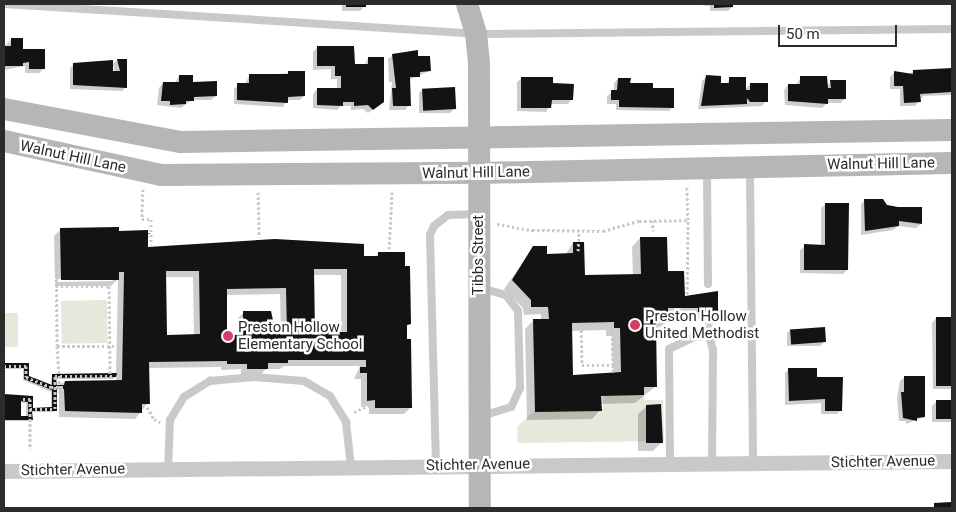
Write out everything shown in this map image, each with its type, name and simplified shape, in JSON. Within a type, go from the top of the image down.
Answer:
[{"type":"main road","name":"Tibbs Street","points":[[468,4],[476,34],[480,139],[479,173],[487,219],[479,287],[480,508]]},
{"type":"main road","points":[[4,110],[181,142],[480,139],[952,130]]},
{"type":"main road","points":[[706,135],[706,166]]},
{"type":"main road","name":"Walnut Hill Lane","points":[[4,141],[160,175],[479,173],[750,165],[952,163]]},
{"type":"street","name":"Stichter Avenue","points":[[4,471],[952,461]]},
{"type":"lane","points":[[4,4],[476,34],[952,29]]},
{"type":"lane","points":[[750,165],[753,464]]},
{"type":"lane","points":[[706,166],[708,284]]},
{"type":"lane","points":[[436,466],[430,235],[434,226],[448,215],[487,219]]},
{"type":"lane","points":[[479,287],[506,295],[518,311],[520,388],[517,399],[511,407],[499,413],[480,416]]},
{"type":"lane","points":[[708,315],[709,336],[713,350],[712,464]]},
{"type":"lane","points":[[670,464],[669,349],[695,337],[709,336]]},
{"type":"lane","points":[[168,469],[170,420],[184,397],[210,381],[254,377],[304,381],[330,396],[346,422],[351,467]]},
{"type":"path","points":[[687,182],[688,294]]},
{"type":"path","points":[[142,184],[142,219],[151,220],[151,245]]},
{"type":"path","points":[[390,249],[392,187]]},
{"type":"path","points":[[258,188],[259,236]]},
{"type":"path","points":[[487,219],[532,230],[579,231],[603,231],[652,220],[688,220]]},
{"type":"path","points":[[652,220],[653,232]]},
{"type":"path","points":[[578,251],[579,231]]},
{"type":"path","points":[[56,254],[57,346],[61,411]]},
{"type":"path","points":[[56,286],[109,286],[110,376]]},
{"type":"path","points":[[518,311],[547,310]]},
{"type":"path","points":[[613,372],[613,365],[612,324],[580,325],[582,365],[613,365],[620,365]]},
{"type":"path","points":[[57,346],[121,346]]},
{"type":"path","points":[[4,366],[26,366],[26,377],[55,387],[61,387]]},
{"type":"path","points":[[30,409],[55,409],[55,376],[115,376]]},
{"type":"path","points":[[23,399],[30,399],[30,449]]},
{"type":"path","points":[[348,412],[351,417],[360,407],[372,404]]},
{"type":"path","points":[[147,407],[154,419],[161,422],[163,417]]},
{"type":"shaded area","points":[[107,300],[108,343],[62,344],[61,301]]},
{"type":"shaded area","points":[[4,313],[18,313],[18,347],[4,347]]},
{"type":"shaded area","points":[[644,391],[645,400],[663,400],[664,441],[518,443],[517,427],[535,410],[603,407],[604,392]]},
{"type":"building","points":[[346,4],[366,4],[366,7],[346,7]]},
{"type":"building","points":[[714,4],[733,4],[733,7],[714,8]]},
{"type":"building","points":[[11,38],[23,38],[23,49],[45,49],[45,69],[29,69],[29,62],[23,63],[23,66],[4,66],[4,46],[11,46]]},
{"type":"building","points":[[317,46],[354,46],[355,64],[368,64],[368,57],[384,57],[384,102],[373,110],[368,105],[354,106],[354,102],[343,102],[343,106],[317,105],[317,88],[341,88],[341,76],[335,76],[335,66],[317,66]]},
{"type":"building","points":[[418,50],[418,56],[430,56],[431,71],[420,72],[420,77],[410,77],[411,106],[393,106],[392,88],[396,88],[392,54]]},
{"type":"building","points":[[117,59],[127,59],[127,88],[73,85],[73,63],[113,60],[113,71],[120,71]]},
{"type":"building","points":[[952,68],[952,92],[920,94],[921,102],[904,103],[903,86],[894,86],[894,71],[913,74],[913,70]]},
{"type":"building","points":[[288,71],[305,71],[305,96],[288,97],[288,103],[237,100],[237,83],[249,83],[249,74],[288,74]]},
{"type":"building","points":[[179,75],[193,75],[193,82],[217,81],[217,96],[194,97],[194,101],[186,101],[186,104],[170,105],[170,101],[161,101],[163,82],[179,82]]},
{"type":"building","points":[[706,75],[721,76],[721,83],[729,83],[729,77],[746,77],[746,90],[750,90],[750,83],[768,83],[768,102],[750,102],[747,98],[747,104],[701,106]]},
{"type":"building","points":[[800,76],[827,76],[828,88],[831,88],[830,80],[846,80],[846,99],[828,99],[828,104],[788,101],[788,84],[800,84]]},
{"type":"building","points":[[521,77],[553,77],[553,83],[574,84],[573,100],[552,100],[551,108],[521,108]]},
{"type":"building","points":[[618,78],[631,78],[630,83],[653,83],[653,88],[674,88],[674,108],[619,107],[619,100],[611,100],[611,90],[617,90]]},
{"type":"building","points":[[455,87],[456,109],[423,111],[422,89]]},
{"type":"building","points":[[864,199],[883,199],[887,205],[898,207],[922,207],[922,224],[899,221],[899,226],[865,231]]},
{"type":"building","points":[[825,203],[849,203],[848,270],[804,270],[804,244],[825,245]]},
{"type":"building","points":[[119,227],[119,231],[148,230],[148,247],[275,239],[364,244],[364,256],[378,256],[378,252],[405,252],[405,266],[410,266],[411,324],[407,325],[407,339],[411,339],[412,408],[375,408],[375,400],[367,401],[367,373],[360,373],[360,367],[366,367],[366,360],[288,360],[288,363],[268,363],[268,369],[247,369],[247,364],[227,364],[227,361],[149,362],[150,404],[142,404],[142,413],[65,411],[64,389],[57,389],[57,411],[32,411],[33,420],[4,420],[4,394],[33,396],[33,408],[52,407],[52,390],[24,379],[24,368],[4,368],[4,363],[29,363],[29,376],[52,385],[52,374],[117,373],[116,377],[56,378],[57,385],[64,385],[65,381],[122,380],[124,272],[119,272],[119,280],[61,280],[60,228]],"holes":[[[314,269],[347,269],[347,332],[315,332]],[[166,271],[199,271],[200,334],[167,335]],[[286,288],[287,334],[276,334],[271,311],[243,311],[243,335],[227,335],[227,289]],[[21,401],[28,402],[28,416],[21,416]]]},
{"type":"building","name":"Preston Hollow United Methodist","points":[[640,237],[667,237],[668,271],[684,271],[685,296],[718,291],[718,312],[698,312],[698,308],[668,308],[668,322],[656,322],[657,387],[644,387],[644,395],[601,396],[602,411],[535,412],[533,319],[549,319],[548,307],[531,307],[531,300],[512,280],[533,246],[547,246],[547,254],[573,253],[573,242],[584,242],[585,275],[641,274]],"holes":[[[614,322],[614,328],[620,328],[621,372],[573,375],[572,323]]]},
{"type":"building","points":[[936,317],[952,317],[952,386],[936,386]]},
{"type":"building","points":[[825,327],[826,342],[791,344],[790,329]]},
{"type":"building","points":[[788,368],[817,368],[817,377],[843,377],[842,411],[825,411],[825,399],[789,401]]},
{"type":"building","points":[[904,376],[925,376],[925,417],[917,418],[917,421],[903,418],[901,392],[904,392]]},
{"type":"building","points":[[936,400],[952,400],[952,419],[936,419]]},
{"type":"building","points":[[661,404],[663,443],[646,443],[646,405]]},
{"type":"building","points":[[952,502],[952,508],[934,508],[934,503]]},
{"type":"place","name":"Preston Hollow United Methodist","points":[[635,325]]},
{"type":"place","name":"Preston Hollow Elementary School","points":[[228,336]]}]
